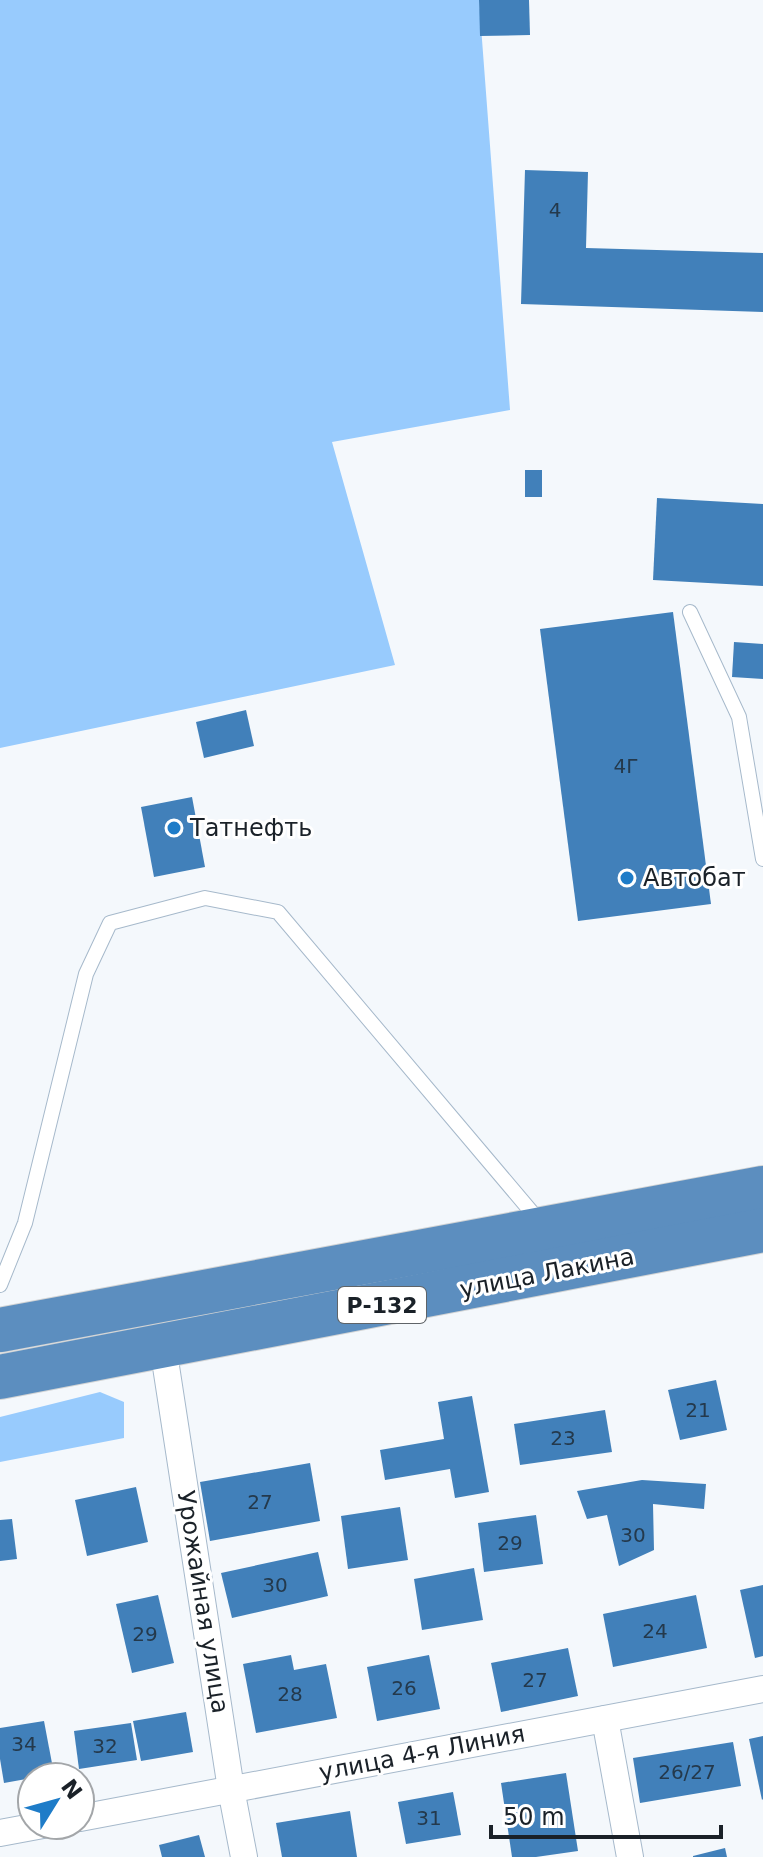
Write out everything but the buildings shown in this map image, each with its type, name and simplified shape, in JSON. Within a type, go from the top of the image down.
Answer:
[{"type":"highway","name":"улица Лакина","points":[[0,1330],[763,1188]]},
{"type":"highway","name":"улица Лакина","points":[[0,1377],[763,1230]]},
{"type":"street","name":"Урожайная улица","points":[[163,1347],[244,1857]]},
{"type":"street","name":"улица 4-я Линия","points":[[96,1815],[763,1689]]},
{"type":"street","points":[[605,1719],[630,1857]]},
{"type":"lane","points":[[690,612],[739,717],[763,859]]},
{"type":"lane","points":[[0,1285],[25,1223],[86,974],[110,923],[205,898],[278,912],[545,1229]]},
{"type":"shaded area","points":[[0,0],[479,0],[510,410],[332,442],[395,665],[0,748]]},
{"type":"shaded area","points":[[100,1392],[124,1402],[124,1438],[0,1462],[0,1417]]},
{"type":"place","name":"Татнефть","points":[[174,828]]},
{"type":"place","name":"Автобат","points":[[627,878]]}]
